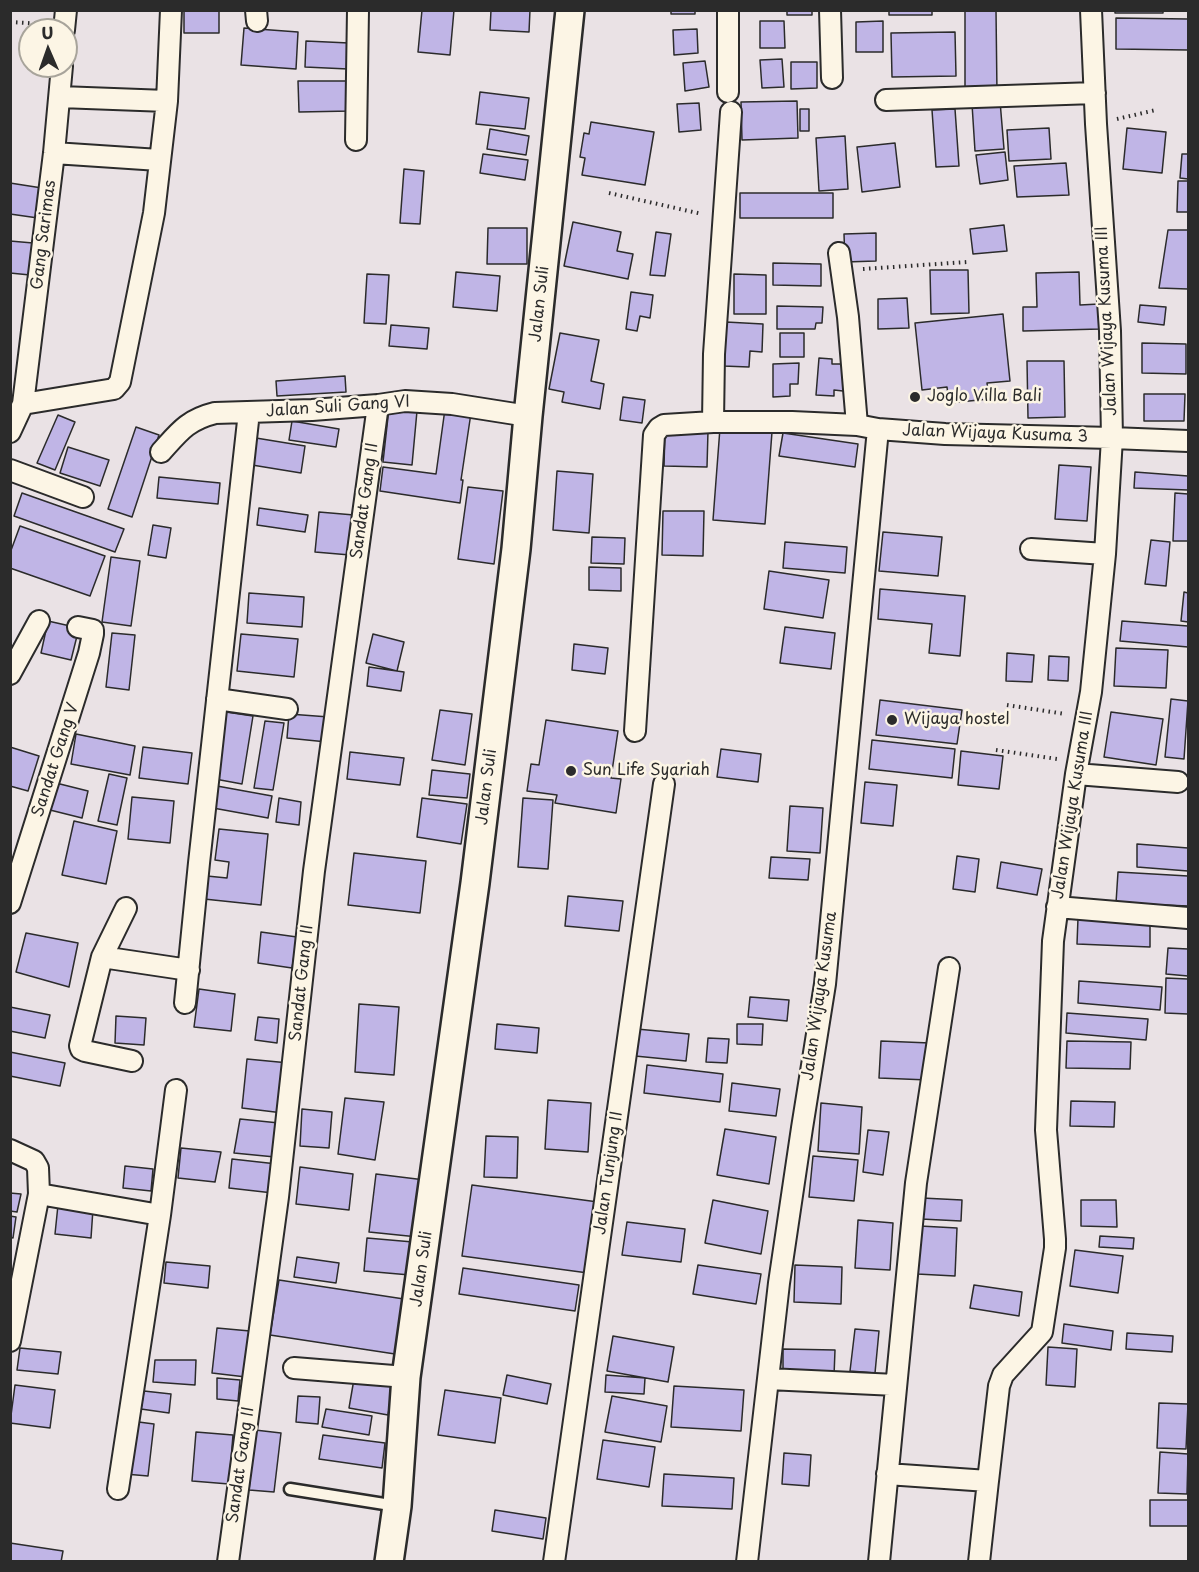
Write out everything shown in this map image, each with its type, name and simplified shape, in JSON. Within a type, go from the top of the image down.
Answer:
[{"type":"main road","name":"Jalan Suli","points":[[389,1562],[397,1506],[406,1377],[475,884],[516,549],[570,10]]},
{"type":"street","points":[[23,404],[114,389],[120,382],[154,213],[167,101],[171,10]]},
{"type":"street","points":[[356,140],[358,10]]},
{"type":"street","points":[[713,422],[714,354],[723,235],[729,102],[728,10]]},
{"type":"street","points":[[830,10],[832,78]]},
{"type":"street","name":"Jalan Wijaya Kusuma III","points":[[979,1562],[999,1386],[1003,1375],[1042,1332],[1054,1248],[1046,1130],[1053,941],[1077,768],[1091,692],[1105,554],[1112,438],[1110,331],[1091,10]]},
{"type":"street","name":"Gang Sarimas","points":[[10,432],[23,404],[61,78]]},
{"type":"street","points":[[886,100],[1095,93]]},
{"type":"street","points":[[60,97],[167,101]]},
{"type":"street","points":[[54,153],[159,160]]},
{"type":"street","points":[[840,261],[849,329],[857,425]]},
{"type":"street","name":"Jalan Suli Gang VI","points":[[161,452],[182,429],[200,417],[215,413],[312,410],[405,401],[528,416]]},
{"type":"street","name":"Sandat Gang II","points":[[228,1562],[278,1197],[314,871],[378,405]]},
{"type":"street","points":[[185,1004],[249,412]]},
{"type":"street","name":"Jalan Wijaya Kusuma 3","points":[[635,731],[654,435],[658,428],[664,425],[713,422],[792,422],[857,425],[878,429],[945,434],[1188,441]]},
{"type":"street","name":"Jalan Wijaya Kusuma","points":[[747,1562],[782,1261],[825,984],[878,429]]},
{"type":"street","points":[[10,470],[83,497]]},
{"type":"street","points":[[1031,549],[1105,554]]},
{"type":"street","points":[[10,674],[39,621]]},
{"type":"street","name":"Sandat Gang V","points":[[10,903],[89,653],[93,630],[78,627]]},
{"type":"street","points":[[217,699],[287,709]]},
{"type":"street","points":[[1077,768],[1178,782]]},
{"type":"street","name":"Jalan Tunjung II","points":[[554,1562],[664,784]]},
{"type":"street","points":[[1057,907],[1188,918]]},
{"type":"street","points":[[126,908],[102,957],[80,1046],[85,1051],[132,1061]]},
{"type":"street","points":[[102,957],[189,970]]},
{"type":"street","points":[[879,1562],[916,1184],[949,968]]},
{"type":"street","points":[[118,1489],[160,1215],[176,1090]]},
{"type":"street","points":[[10,1150],[36,1163],[39,1194],[10,1341]]},
{"type":"street","points":[[39,1194],[160,1215]]},
{"type":"street","points":[[294,1368],[406,1377]]},
{"type":"street","points":[[768,1379],[896,1385]]},
{"type":"street","points":[[887,1474],[988,1481]]},
{"type":"lane","points":[[290,1489],[397,1506]]},
{"type":"path","points":[[1096,124],[1156,110]]},
{"type":"path","points":[[609,193],[723,219]]},
{"type":"path","points":[[840,261],[967,262]]},
{"type":"path","points":[[1007,705],[1086,717]]},
{"type":"path","points":[[996,750],[1077,768]]},
{"type":"building","points":[[184,10],[219,10],[219,33],[184,33]]},
{"type":"building","points":[[422,10],[454,10],[450,55],[418,52]]},
{"type":"building","points":[[491,10],[530,10],[529,32],[490,30]]},
{"type":"building","points":[[671,10],[695,10],[695,14],[671,14]]},
{"type":"building","points":[[787,10],[812,10],[812,15],[787,15]]},
{"type":"building","points":[[889,10],[932,10],[932,15],[889,15]]},
{"type":"building","points":[[965,10],[996,10],[997,94],[965,93]]},
{"type":"building","points":[[1115,10],[1163,10],[1163,13],[1115,13]]},
{"type":"building","points":[[1116,18],[1188,19],[1188,50],[1116,49]]},
{"type":"building","points":[[760,21],[784,21],[785,48],[760,48]]},
{"type":"building","points":[[883,21],[883,52],[856,52],[856,22]]},
{"type":"building","points":[[244,28],[298,32],[296,69],[241,65]]},
{"type":"building","points":[[697,29],[698,53],[674,55],[673,30]]},
{"type":"building","points":[[955,32],[956,76],[892,77],[891,33]]},
{"type":"building","points":[[306,41],[349,43],[348,69],[305,67]]},
{"type":"building","points":[[782,59],[784,87],[762,88],[760,60]]},
{"type":"building","points":[[705,61],[709,87],[685,91],[683,63]]},
{"type":"building","points":[[791,62],[817,62],[817,88],[791,89]]},
{"type":"building","points":[[298,81],[351,81],[351,111],[299,112]]},
{"type":"building","points":[[480,92],[529,98],[525,129],[476,124]]},
{"type":"building","points":[[797,101],[798,138],[742,140],[741,102]]},
{"type":"building","points":[[1000,101],[1004,149],[975,151],[972,104]]},
{"type":"building","points":[[699,103],[701,130],[679,132],[677,104]]},
{"type":"building","points":[[800,109],[809,109],[809,131],[800,131]]},
{"type":"building","points":[[955,109],[959,166],[936,167],[932,110]]},
{"type":"building","points":[[591,122],[654,132],[645,185],[582,175],[585,158],[580,157],[584,133],[589,134]]},
{"type":"building","points":[[1049,128],[1051,159],[1009,161],[1007,130]]},
{"type":"building","points":[[1127,128],[1166,132],[1162,173],[1123,169]]},
{"type":"building","points":[[490,129],[529,136],[526,155],[487,149]]},
{"type":"building","points":[[845,136],[848,189],[819,191],[816,138]]},
{"type":"building","points":[[895,143],[900,187],[862,192],[857,147]]},
{"type":"building","points":[[1005,152],[1008,180],[980,184],[976,155]]},
{"type":"building","points":[[483,154],[528,160],[525,180],[480,173]]},
{"type":"building","points":[[1182,154],[1188,154],[1188,179],[1180,178]]},
{"type":"building","points":[[1066,163],[1069,195],[1017,197],[1014,166]]},
{"type":"building","points":[[404,169],[424,171],[420,224],[400,223]]},
{"type":"building","points":[[1178,181],[1188,181],[1188,212],[1177,212]]},
{"type":"building","points":[[10,183],[42,188],[38,218],[10,214]]},
{"type":"building","points":[[740,193],[833,193],[833,218],[740,218]]},
{"type":"building","points":[[573,222],[621,232],[617,251],[633,254],[628,279],[564,266]]},
{"type":"building","points":[[1004,225],[1007,251],[973,254],[970,229]]},
{"type":"building","points":[[488,228],[527,228],[527,264],[487,264]]},
{"type":"building","points":[[1168,230],[1188,230],[1188,289],[1159,288]]},
{"type":"building","points":[[656,232],[671,234],[665,276],[650,275]]},
{"type":"building","points":[[876,233],[876,261],[845,262],[844,234]]},
{"type":"building","points":[[10,241],[33,243],[30,275],[10,273]]},
{"type":"building","points":[[773,263],[821,264],[821,286],[773,285]]},
{"type":"building","points":[[930,270],[968,270],[969,313],[931,314]]},
{"type":"building","points":[[456,272],[500,276],[497,311],[453,307]]},
{"type":"building","points":[[1079,272],[1080,305],[1099,304],[1100,329],[1023,331],[1023,307],[1037,307],[1036,273]]},
{"type":"building","points":[[367,274],[389,275],[386,324],[364,323]]},
{"type":"building","points":[[734,274],[766,275],[766,314],[734,314]]},
{"type":"building","points":[[631,292],[653,295],[650,318],[640,316],[637,331],[626,329]]},
{"type":"building","points":[[907,298],[909,328],[878,329],[878,299]]},
{"type":"building","points":[[1140,305],[1166,307],[1164,325],[1138,322]]},
{"type":"building","points":[[777,306],[823,307],[822,323],[816,323],[815,329],[777,329]]},
{"type":"building","points":[[1003,314],[1010,381],[987,383],[989,399],[949,403],[947,387],[922,390],[915,323]]},
{"type":"building","points":[[726,322],[763,324],[762,352],[750,351],[749,367],[723,366]]},
{"type":"building","points":[[391,325],[429,328],[427,349],[389,346]]},
{"type":"building","points":[[560,333],[599,340],[591,381],[604,384],[600,409],[562,402],[564,392],[549,389]]},
{"type":"building","points":[[780,333],[804,333],[804,357],[780,357]]},
{"type":"building","points":[[1142,343],[1186,344],[1186,374],[1142,373]]},
{"type":"building","points":[[819,358],[832,359],[832,364],[845,364],[843,391],[834,390],[834,396],[816,395]]},
{"type":"building","points":[[1027,361],[1064,361],[1065,417],[1028,418]]},
{"type":"building","points":[[799,363],[798,384],[790,384],[790,396],[773,397],[773,364]]},
{"type":"building","points":[[345,376],[346,392],[277,396],[276,381]]},
{"type":"building","points":[[1144,394],[1185,394],[1184,421],[1144,421]]},
{"type":"building","points":[[623,397],[645,400],[642,423],[620,420]]},
{"type":"building","points":[[389,408],[417,411],[412,465],[383,462]]},
{"type":"building","points":[[445,409],[471,413],[460,503],[380,491],[383,467],[436,474]]},
{"type":"building","points":[[58,415],[75,422],[55,470],[37,463]]},
{"type":"building","points":[[292,421],[339,429],[336,447],[289,440]]},
{"type":"building","points":[[136,427],[159,435],[132,517],[108,509]]},
{"type":"building","points":[[720,428],[772,432],[765,524],[713,520]]},
{"type":"building","points":[[665,430],[708,431],[707,467],[664,466]]},
{"type":"building","points":[[783,433],[858,444],[855,467],[779,456]]},
{"type":"building","points":[[256,438],[305,446],[301,473],[252,465]]},
{"type":"building","points":[[68,447],[109,460],[100,486],[60,473]]},
{"type":"building","points":[[1059,465],[1091,467],[1087,521],[1055,519]]},
{"type":"building","points":[[557,471],[593,474],[589,533],[553,530]]},
{"type":"building","points":[[1135,472],[1188,476],[1188,490],[1134,488]]},
{"type":"building","points":[[159,477],[220,483],[218,504],[157,498]]},
{"type":"building","points":[[468,487],[503,491],[494,564],[458,559]]},
{"type":"building","points":[[22,493],[124,529],[115,552],[14,516]]},
{"type":"building","points":[[1175,493],[1188,494],[1188,541],[1173,541]]},
{"type":"building","points":[[259,508],[308,515],[305,532],[257,525]]},
{"type":"building","points":[[663,511],[704,511],[703,556],[662,555]]},
{"type":"building","points":[[319,512],[354,515],[350,555],[315,552]]},
{"type":"building","points":[[153,525],[171,528],[166,558],[148,555]]},
{"type":"building","points":[[20,526],[105,556],[90,596],[10,568],[10,553]]},
{"type":"building","points":[[883,532],[942,537],[938,576],[879,571]]},
{"type":"building","points":[[592,537],[625,538],[624,564],[591,563]]},
{"type":"building","points":[[1151,540],[1170,542],[1166,586],[1145,584]]},
{"type":"building","points":[[785,542],[847,547],[845,573],[783,568]]},
{"type":"building","points":[[111,557],[140,561],[131,626],[102,622]]},
{"type":"building","points":[[589,567],[621,568],[621,591],[589,590]]},
{"type":"building","points":[[769,571],[829,580],[823,618],[764,609]]},
{"type":"building","points":[[880,589],[965,596],[960,656],[929,653],[932,624],[878,619]]},
{"type":"building","points":[[1184,592],[1188,593],[1188,622],[1181,621]]},
{"type":"building","points":[[249,593],[304,597],[302,627],[247,623]]},
{"type":"building","points":[[48,621],[79,628],[71,660],[41,653]]},
{"type":"building","points":[[1122,621],[1188,626],[1188,647],[1120,641]]},
{"type":"building","points":[[785,627],[835,633],[831,669],[780,663]]},
{"type":"building","points":[[112,633],[135,635],[129,690],[106,687]]},
{"type":"building","points":[[241,634],[298,639],[294,677],[237,671]]},
{"type":"building","points":[[373,634],[404,642],[397,671],[366,663]]},
{"type":"building","points":[[574,644],[608,648],[605,674],[572,670]]},
{"type":"building","points":[[1116,648],[1168,650],[1166,688],[1114,686]]},
{"type":"building","points":[[1007,653],[1034,655],[1032,682],[1006,681]]},
{"type":"building","points":[[1049,656],[1069,657],[1068,681],[1048,680]]},
{"type":"building","points":[[369,667],[404,672],[401,691],[367,686]]},
{"type":"building","points":[[1171,699],[1188,701],[1184,759],[1165,757]]},
{"type":"building","points":[[880,700],[962,710],[957,744],[876,735]]},
{"type":"building","points":[[440,710],[472,714],[465,765],[432,760]]},
{"type":"building","points":[[226,712],[253,716],[242,784],[215,779]]},
{"type":"building","points":[[1111,712],[1163,719],[1156,765],[1104,757]]},
{"type":"building","points":[[289,714],[329,717],[327,742],[287,738]]},
{"type":"building","name":"Sun Life Syariah","points":[[546,720],[618,731],[611,778],[621,779],[616,813],[555,803],[557,795],[527,791],[531,764],[539,765]]},
{"type":"building","points":[[265,721],[284,723],[273,790],[254,788]]},
{"type":"building","points":[[76,734],[135,746],[130,775],[71,764]]},
{"type":"building","points":[[872,740],[955,749],[952,778],[869,769]]},
{"type":"building","points":[[10,747],[39,756],[28,791],[10,786]]},
{"type":"building","points":[[143,747],[192,753],[188,784],[139,778]]},
{"type":"building","points":[[721,749],[761,754],[758,782],[717,777]]},
{"type":"building","points":[[961,751],[1003,756],[999,789],[958,785]]},
{"type":"building","points":[[350,752],[404,758],[400,785],[347,779]]},
{"type":"building","points":[[432,770],[470,774],[467,798],[429,795]]},
{"type":"building","points":[[109,774],[127,778],[117,825],[98,821]]},
{"type":"building","points":[[865,782],[897,785],[893,826],[861,823]]},
{"type":"building","points":[[56,783],[88,791],[82,818],[50,810]]},
{"type":"building","points":[[217,786],[272,796],[268,818],[213,808]]},
{"type":"building","points":[[132,797],[174,801],[170,843],[128,839]]},
{"type":"building","points":[[279,798],[301,802],[299,825],[276,822]]},
{"type":"building","points":[[422,798],[467,804],[461,844],[417,837]]},
{"type":"building","points":[[523,798],[553,800],[548,869],[518,867]]},
{"type":"building","points":[[790,806],[823,808],[820,853],[787,851]]},
{"type":"building","points":[[74,821],[117,831],[106,884],[62,875]]},
{"type":"building","points":[[219,829],[268,834],[261,905],[204,899],[207,876],[227,878],[229,862],[215,860]]},
{"type":"building","points":[[1137,844],[1188,848],[1188,871],[1137,867]]},
{"type":"building","points":[[354,853],[426,861],[420,913],[348,905]]},
{"type":"building","points":[[957,856],[979,859],[975,892],[953,889]]},
{"type":"building","points":[[771,857],[810,859],[808,880],[769,878]]},
{"type":"building","points":[[1001,862],[1042,869],[1037,895],[997,888]]},
{"type":"building","points":[[1118,872],[1188,876],[1188,906],[1116,903]]},
{"type":"building","points":[[568,896],[623,901],[619,931],[565,926]]},
{"type":"building","points":[[1078,918],[1150,921],[1150,947],[1077,944]]},
{"type":"building","points":[[261,932],[297,937],[292,968],[258,963]]},
{"type":"building","points":[[26,933],[78,943],[69,987],[16,972]]},
{"type":"building","points":[[1168,948],[1188,949],[1188,976],[1166,974]]},
{"type":"building","points":[[1166,978],[1188,979],[1188,1014],[1165,1013]]},
{"type":"building","points":[[1079,981],[1162,987],[1160,1010],[1078,1003]]},
{"type":"building","points":[[199,989],[235,994],[231,1031],[194,1027]]},
{"type":"building","points":[[750,997],[789,1000],[787,1021],[748,1017]]},
{"type":"building","points":[[359,1004],[399,1007],[394,1075],[355,1072]]},
{"type":"building","points":[[10,1007],[50,1015],[45,1038],[10,1031]]},
{"type":"building","points":[[1067,1013],[1148,1019],[1146,1040],[1066,1033]]},
{"type":"building","points":[[116,1016],[146,1018],[144,1045],[115,1043]]},
{"type":"building","points":[[258,1017],[279,1019],[277,1043],[255,1040]]},
{"type":"building","points":[[497,1024],[539,1028],[537,1053],[495,1049]]},
{"type":"building","points":[[737,1024],[763,1024],[762,1045],[737,1044]]},
{"type":"building","points":[[637,1029],[689,1034],[686,1061],[635,1056]]},
{"type":"building","points":[[708,1038],[729,1039],[727,1063],[706,1062]]},
{"type":"building","points":[[881,1041],[930,1043],[928,1080],[879,1078]]},
{"type":"building","points":[[1067,1041],[1131,1042],[1130,1069],[1066,1068]]},
{"type":"building","points":[[10,1052],[65,1063],[60,1086],[10,1076]]},
{"type":"building","points":[[247,1059],[289,1063],[283,1113],[242,1108]]},
{"type":"building","points":[[647,1065],[723,1074],[720,1102],[644,1093]]},
{"type":"building","points":[[732,1083],[780,1089],[776,1116],[729,1111]]},
{"type":"building","points":[[345,1098],[384,1102],[375,1160],[338,1154]]},
{"type":"building","points":[[548,1100],[591,1103],[588,1152],[545,1149]]},
{"type":"building","points":[[1071,1101],[1115,1102],[1114,1127],[1070,1126]]},
{"type":"building","points":[[821,1103],[862,1107],[859,1154],[818,1151]]},
{"type":"building","points":[[302,1109],[332,1112],[329,1148],[300,1146]]},
{"type":"building","points":[[240,1119],[279,1123],[275,1157],[234,1153]]},
{"type":"building","points":[[725,1129],[776,1137],[769,1184],[717,1175]]},
{"type":"building","points":[[868,1130],[889,1132],[883,1175],[863,1172]]},
{"type":"building","points":[[486,1136],[518,1137],[517,1178],[484,1177]]},
{"type":"building","points":[[181,1148],[221,1152],[215,1182],[178,1178]]},
{"type":"building","points":[[813,1156],[858,1160],[854,1201],[809,1197]]},
{"type":"building","points":[[232,1159],[277,1164],[273,1193],[229,1188]]},
{"type":"building","points":[[125,1166],[153,1169],[151,1191],[123,1188]]},
{"type":"building","points":[[300,1167],[353,1174],[349,1210],[296,1204]]},
{"type":"building","points":[[376,1174],[425,1180],[418,1237],[369,1232]]},
{"type":"building","points":[[472,1185],[598,1202],[588,1273],[462,1256]]},
{"type":"building","points":[[10,1193],[21,1194],[17,1212],[10,1211]]},
{"type":"building","points":[[922,1198],[962,1200],[961,1221],[921,1219]]},
{"type":"building","points":[[713,1200],[768,1211],[761,1254],[705,1243]]},
{"type":"building","points":[[1081,1200],[1116,1200],[1117,1227],[1081,1226]]},
{"type":"building","points":[[58,1205],[93,1209],[91,1238],[55,1234]]},
{"type":"building","points":[[10,1216],[16,1217],[13,1238],[10,1237]]},
{"type":"building","points":[[858,1220],[893,1223],[890,1270],[855,1268]]},
{"type":"building","points":[[627,1222],[685,1229],[681,1262],[622,1255]]},
{"type":"building","points":[[920,1226],[957,1228],[955,1276],[917,1274]]},
{"type":"building","points":[[1100,1236],[1134,1238],[1133,1249],[1099,1247]]},
{"type":"building","points":[[367,1238],[413,1242],[410,1275],[364,1271]]},
{"type":"building","points":[[1075,1250],[1123,1256],[1118,1293],[1070,1286]]},
{"type":"building","points":[[297,1257],[339,1263],[336,1283],[294,1277]]},
{"type":"building","points":[[166,1262],[210,1266],[208,1288],[164,1283]]},
{"type":"building","points":[[698,1265],[761,1274],[756,1304],[693,1294]]},
{"type":"building","points":[[795,1265],[842,1267],[841,1304],[794,1302]]},
{"type":"building","points":[[463,1268],[579,1285],[575,1311],[459,1294]]},
{"type":"building","points":[[279,1280],[404,1299],[395,1354],[270,1335]]},
{"type":"building","points":[[974,1285],[1022,1292],[1019,1316],[970,1308]]},
{"type":"building","points":[[1064,1324],[1113,1331],[1111,1350],[1062,1343]]},
{"type":"building","points":[[217,1328],[250,1331],[246,1377],[212,1373]]},
{"type":"building","points":[[855,1329],[879,1331],[875,1373],[850,1371]]},
{"type":"building","points":[[1127,1333],[1173,1336],[1172,1352],[1126,1349]]},
{"type":"building","points":[[613,1336],[674,1347],[668,1382],[607,1371]]},
{"type":"building","points":[[1048,1347],[1077,1349],[1075,1387],[1046,1385]]},
{"type":"building","points":[[20,1348],[61,1352],[58,1374],[17,1370]]},
{"type":"building","points":[[783,1349],[835,1350],[834,1376],[783,1375]]},
{"type":"building","points":[[155,1360],[196,1360],[195,1385],[153,1382]]},
{"type":"building","points":[[507,1375],[551,1384],[547,1404],[503,1395]]},
{"type":"building","points":[[606,1375],[645,1378],[644,1394],[605,1392]]},
{"type":"building","points":[[217,1378],[240,1380],[238,1401],[217,1399]]},
{"type":"building","points":[[354,1379],[393,1386],[388,1415],[349,1408]]},
{"type":"building","points":[[15,1385],[55,1390],[50,1428],[10,1423]]},
{"type":"building","points":[[674,1386],[744,1390],[741,1431],[671,1427]]},
{"type":"building","points":[[445,1390],[501,1398],[495,1443],[438,1435]]},
{"type":"building","points":[[144,1391],[171,1394],[169,1413],[141,1409]]},
{"type":"building","points":[[298,1396],[320,1397],[318,1424],[296,1422]]},
{"type":"building","points":[[612,1396],[667,1406],[661,1442],[605,1432]]},
{"type":"building","points":[[1159,1403],[1188,1404],[1186,1449],[1157,1448]]},
{"type":"building","points":[[326,1409],[372,1416],[369,1435],[322,1427]]},
{"type":"building","points":[[131,1421],[154,1424],[148,1476],[125,1474]]},
{"type":"building","points":[[255,1430],[281,1433],[274,1492],[249,1490]]},
{"type":"building","points":[[196,1432],[233,1435],[229,1484],[192,1481]]},
{"type":"building","points":[[323,1435],[385,1443],[382,1468],[319,1459]]},
{"type":"building","points":[[603,1440],[655,1447],[649,1487],[597,1479]]},
{"type":"building","points":[[1160,1452],[1188,1454],[1187,1494],[1158,1493]]},
{"type":"building","points":[[784,1453],[811,1455],[809,1486],[782,1484]]},
{"type":"building","points":[[664,1474],[734,1478],[732,1509],[662,1506]]},
{"type":"building","points":[[1150,1500],[1188,1500],[1188,1526],[1150,1526]]},
{"type":"building","points":[[495,1510],[546,1518],[543,1539],[492,1531]]},
{"type":"building","points":[[10,1543],[63,1551],[61,1562],[10,1562]]},
{"type":"place","name":"Joglo Villa Bali","points":[[915,397]]},
{"type":"place","name":"Wijaya hostel","points":[[892,720]]},
{"type":"place","name":"Sun Life Syariah","points":[[571,771]]}]
